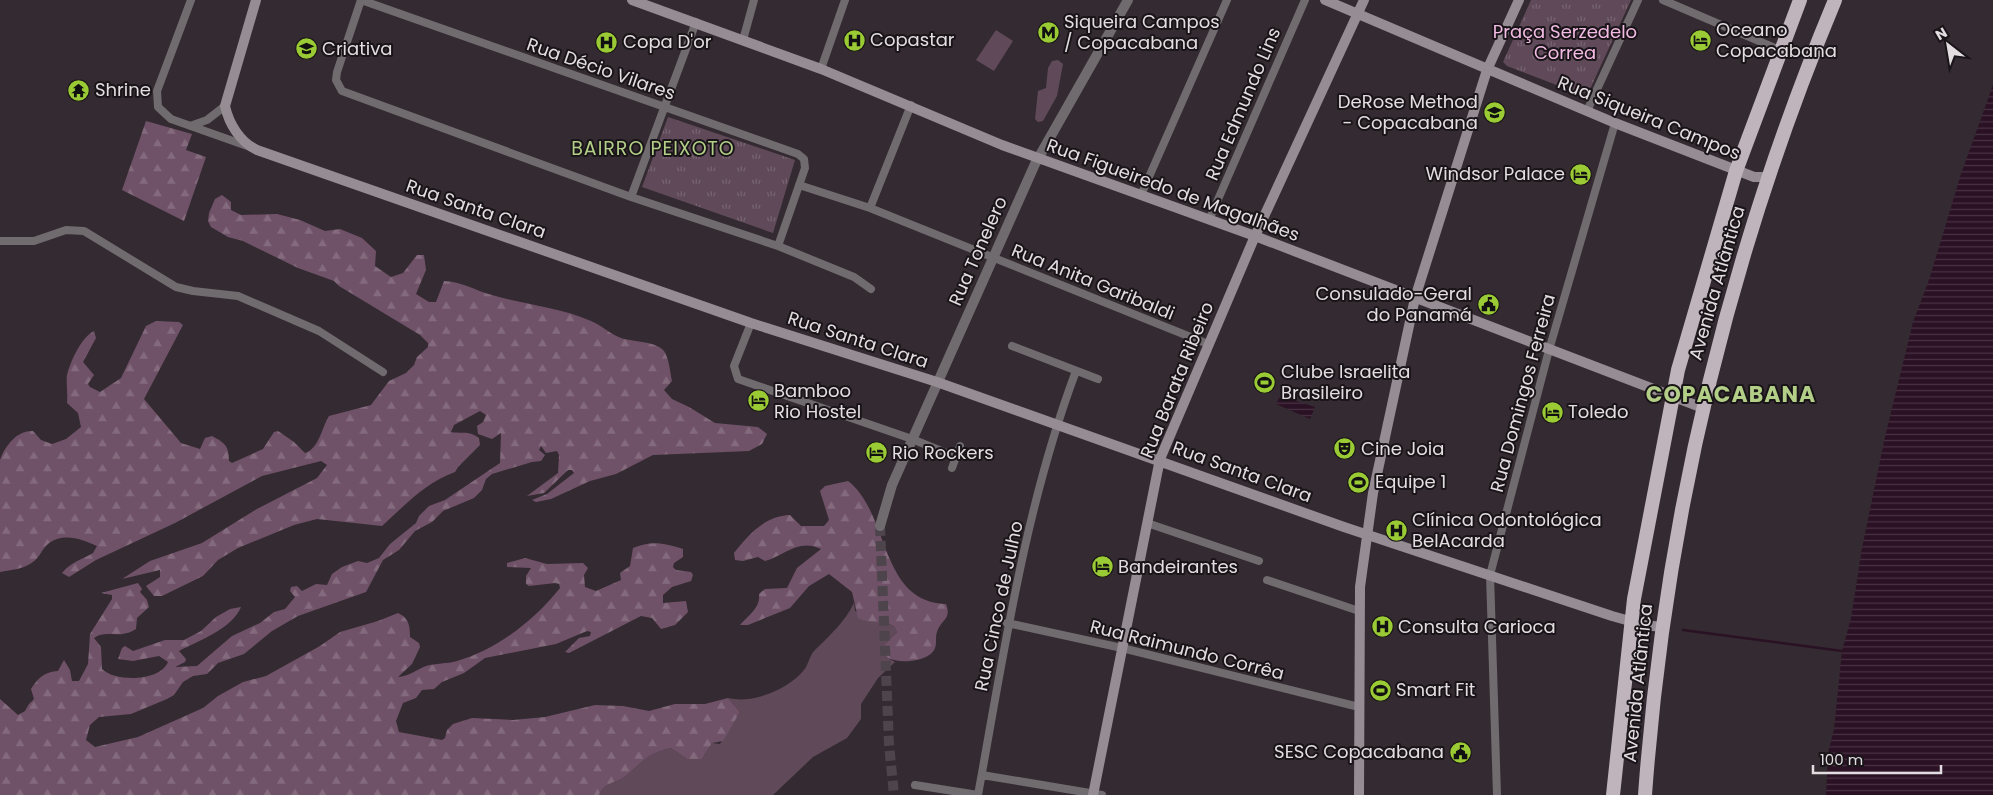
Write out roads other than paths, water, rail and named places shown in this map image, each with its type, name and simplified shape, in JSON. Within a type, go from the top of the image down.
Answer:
[{"type":"highway","name":"Avenida Atlântica","points":[[1613,795],[1632,622],[1672,398],[1736,171],[1800,0]]},
{"type":"highway","name":"Avenida Atlântica","points":[[1645,795],[1662,627],[1687,474],[1727,311],[1757,212],[1814,49],[1835,0]]},
{"type":"main road","points":[[250,147],[234,128],[225,106],[256,0]]},
{"type":"main road","name":"Rua Figueiredo de Magalhães","points":[[632,0],[821,69],[1038,158],[1255,236],[1672,398],[1703,408]]},
{"type":"main road","name":"Rua Siqueira Campos","points":[[1325,0],[1615,123],[1736,171],[1761,179],[1770,178]]},
{"type":"main road","name":"Rua Barata Ribeiro","points":[[1096,795],[1122,648],[1160,460],[1255,236],[1364,0]]},
{"type":"main road","points":[[1359,795],[1361,572],[1366,534],[1415,298],[1487,70],[1519,0]]},
{"type":"main road","name":"Rua Santa Clara","points":[[250,147],[751,323],[937,382],[1366,534],[1632,622],[1662,627]]},
{"type":"street","name":"Rua Santa Clara","points":[[191,0],[156,97],[158,107],[164,114],[188,126],[250,147]]},
{"type":"street","points":[[361,0],[337,72],[336,80],[342,91],[632,197],[778,246],[854,277],[871,289]]},
{"type":"street","name":"Rua Décio Vilares","points":[[361,0],[798,154],[806,164],[799,185]]},
{"type":"street","points":[[743,40],[754,0]]},
{"type":"street","points":[[821,69],[844,0]]},
{"type":"street","name":"Rua Tonelero","points":[[880,526],[892,485],[1038,158],[1128,0]]},
{"type":"street","points":[[1141,195],[1227,0]]},
{"type":"street","name":"Rua Edmundo Lins","points":[[1209,220],[1305,0]]},
{"type":"street","points":[[1588,111],[1638,0]]},
{"type":"street","points":[[1663,0],[1780,50]]},
{"type":"street","points":[[632,197],[696,22]]},
{"type":"street","points":[[870,208],[912,105]]},
{"type":"street","points":[[188,126],[207,120],[225,106]]},
{"type":"street","name":"Rua Domingos Ferreira","points":[[1497,795],[1490,575],[1549,350],[1615,123]]},
{"type":"street","points":[[778,246],[799,185]]},
{"type":"street","name":"Rua Anita Garibaldi","points":[[799,185],[870,208],[1208,344]]},
{"type":"street","points":[[0,241],[34,242],[66,230],[84,231],[176,287],[193,291],[238,296],[314,328],[383,372]]},
{"type":"street","points":[[751,323],[734,366],[738,379],[912,439],[956,457]]},
{"type":"street","points":[[1012,346],[1098,379]]},
{"type":"street","name":"Rua Cinco de Julho","points":[[978,795],[1007,623],[1057,424],[1076,371]]},
{"type":"street","points":[[952,468],[960,446]]},
{"type":"street","points":[[1147,523],[1259,561]]},
{"type":"street","points":[[1267,580],[1360,611]]},
{"type":"street","name":"Rua Raimundo Corrêa","points":[[1007,623],[1122,648],[1359,707]]},
{"type":"street","points":[[982,775],[1096,795]]},
{"type":"street","points":[[915,784],[978,795]]},
{"type":"waterway","points":[[1683,630],[1842,651]]},
{"type":"tunnel","points":[[880,526],[889,744],[894,795]]},
{"type":"place","name":"Siqueira Campos / Copacabana","points":[[1048,32]]},
{"type":"place","name":"Copastar","points":[[854,40]]},
{"type":"place","name":"Oceano Copacabana","points":[[1700,40]]},
{"type":"place","name":"Copa D'or","points":[[607,42]]},
{"type":"place","name":"Criativa","points":[[306,49]]},
{"type":"place","name":"Shrine","points":[[79,90]]},
{"type":"place","name":"DeRose Method - Copacabana","points":[[1494,112]]},
{"type":"place","name":"Windsor Palace","points":[[1581,174]]},
{"type":"place","name":"Consulado-Geral do Panamá","points":[[1488,304]]},
{"type":"place","name":"Clube Israelita Brasileiro","points":[[1265,382]]},
{"type":"place","name":"Bamboo Rio Hostel","points":[[758,401]]},
{"type":"place","name":"Toledo","points":[[1552,412]]},
{"type":"place","name":"Cine Joia","points":[[1345,449]]},
{"type":"place","name":"Rio Rockers","points":[[876,453]]},
{"type":"place","name":"Equipe 1","points":[[1359,482]]},
{"type":"place","name":"Clínica Odontológica BelAcarda","points":[[1396,530]]},
{"type":"place","name":"Bandeirantes","points":[[1102,567]]},
{"type":"place","name":"Consulta Carioca","points":[[1382,627]]},
{"type":"place","name":"Smart Fit","points":[[1380,690]]},
{"type":"place","name":"SESC Copacabana","points":[[1460,752]]},
{"type":"district","name":"BAIRRO PEIXOTO","points":[[653,148]]},
{"type":"district","name":"COPACABANA","points":[[1731,394]]},
{"type":"park label","name":"Praça Serzedelo Correa","points":[[1565,42]]}]
